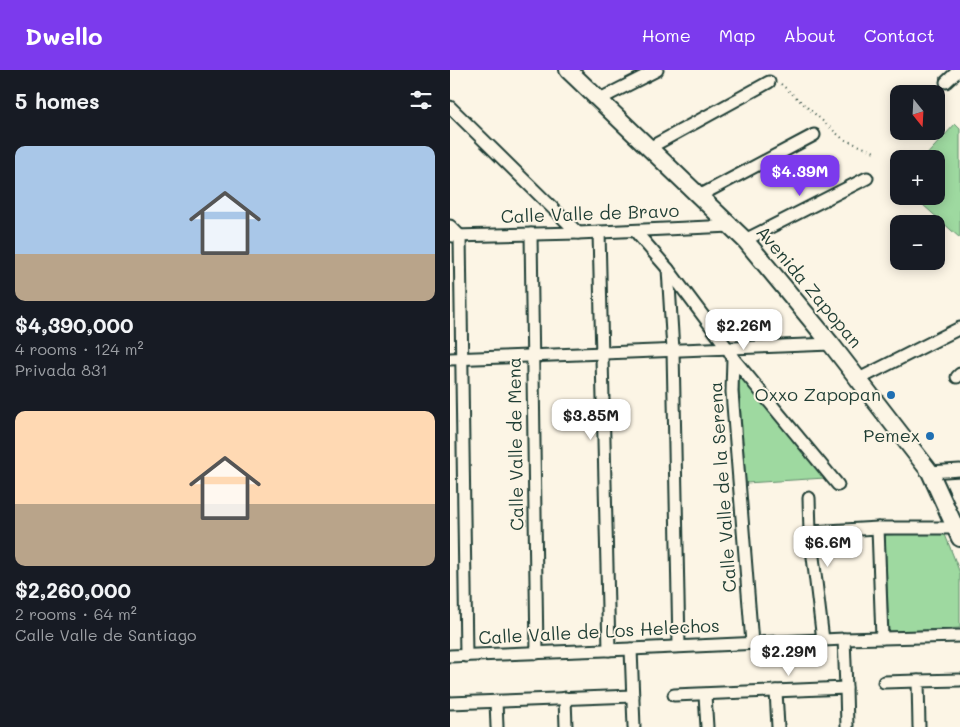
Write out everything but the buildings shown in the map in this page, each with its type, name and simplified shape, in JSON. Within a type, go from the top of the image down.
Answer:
[{"type":"main road","name":"Avenida Zapopan","points":[[568,70],[745,240],[859,379],[930,472],[958,533]]},
{"type":"street","points":[[598,100],[657,70]]},
{"type":"street","points":[[946,82],[959,70]]},
{"type":"street","points":[[649,148],[774,82]]},
{"type":"street","points":[[450,106],[578,234]]},
{"type":"street","points":[[699,196],[814,135]]},
{"type":"street","points":[[745,240],[867,178]]},
{"type":"street","points":[[450,226],[455,236],[456,358],[466,656]]},
{"type":"street","name":"Calle Valle de Bravo","points":[[455,236],[578,234],[731,226]]},
{"type":"street","points":[[635,231],[668,270],[730,353],[838,485]]},
{"type":"street","points":[[599,232],[609,650]]},
{"type":"street","name":"Calle Valle de Mena","points":[[531,234],[537,652]]},
{"type":"street","points":[[668,270],[673,350],[679,646]]},
{"type":"street","points":[[859,379],[960,328]]},
{"type":"street","points":[[456,358],[673,350],[730,353],[831,344]]},
{"type":"street","name":"Calle Valle de la Serena","points":[[730,353],[736,455],[752,643]]},
{"type":"street","points":[[930,472],[960,470]]},
{"type":"street","points":[[809,498],[810,532],[823,640]]},
{"type":"street","points":[[810,532],[878,528],[958,533]]},
{"type":"street","points":[[878,528],[882,638]]},
{"type":"street","name":"Calle Valle de Los Helechos","points":[[450,656],[844,639],[960,636]]},
{"type":"street","points":[[844,639],[847,727]]},
{"type":"street","points":[[631,649],[634,727]]},
{"type":"street","points":[[884,682],[960,680]]},
{"type":"street","points":[[918,681],[919,727]]},
{"type":"street","points":[[674,695],[846,688]]},
{"type":"street","points":[[776,691],[778,727]]},
{"type":"street","points":[[706,694],[707,727]]},
{"type":"street","points":[[450,703],[633,696]]},
{"type":"street","points":[[565,698],[566,727]]},
{"type":"street","points":[[496,701],[497,727]]},
{"type":"path","points":[[774,82],[844,138],[877,152]]},
{"type":"green space","points":[[955,124],[960,129],[960,238],[945,225],[945,215],[934,215],[923,205],[945,205],[945,150],[931,150],[940,140],[945,140],[945,135]]},
{"type":"green space","points":[[738,373],[825,478],[746,483]]},
{"type":"green space","points":[[944,532],[960,573],[960,628],[889,632],[885,535]]},
{"type":"place","name":"Oxxo Zapopan","points":[[891,395]]},
{"type":"place","name":"Pemex","points":[[930,436]]}]
